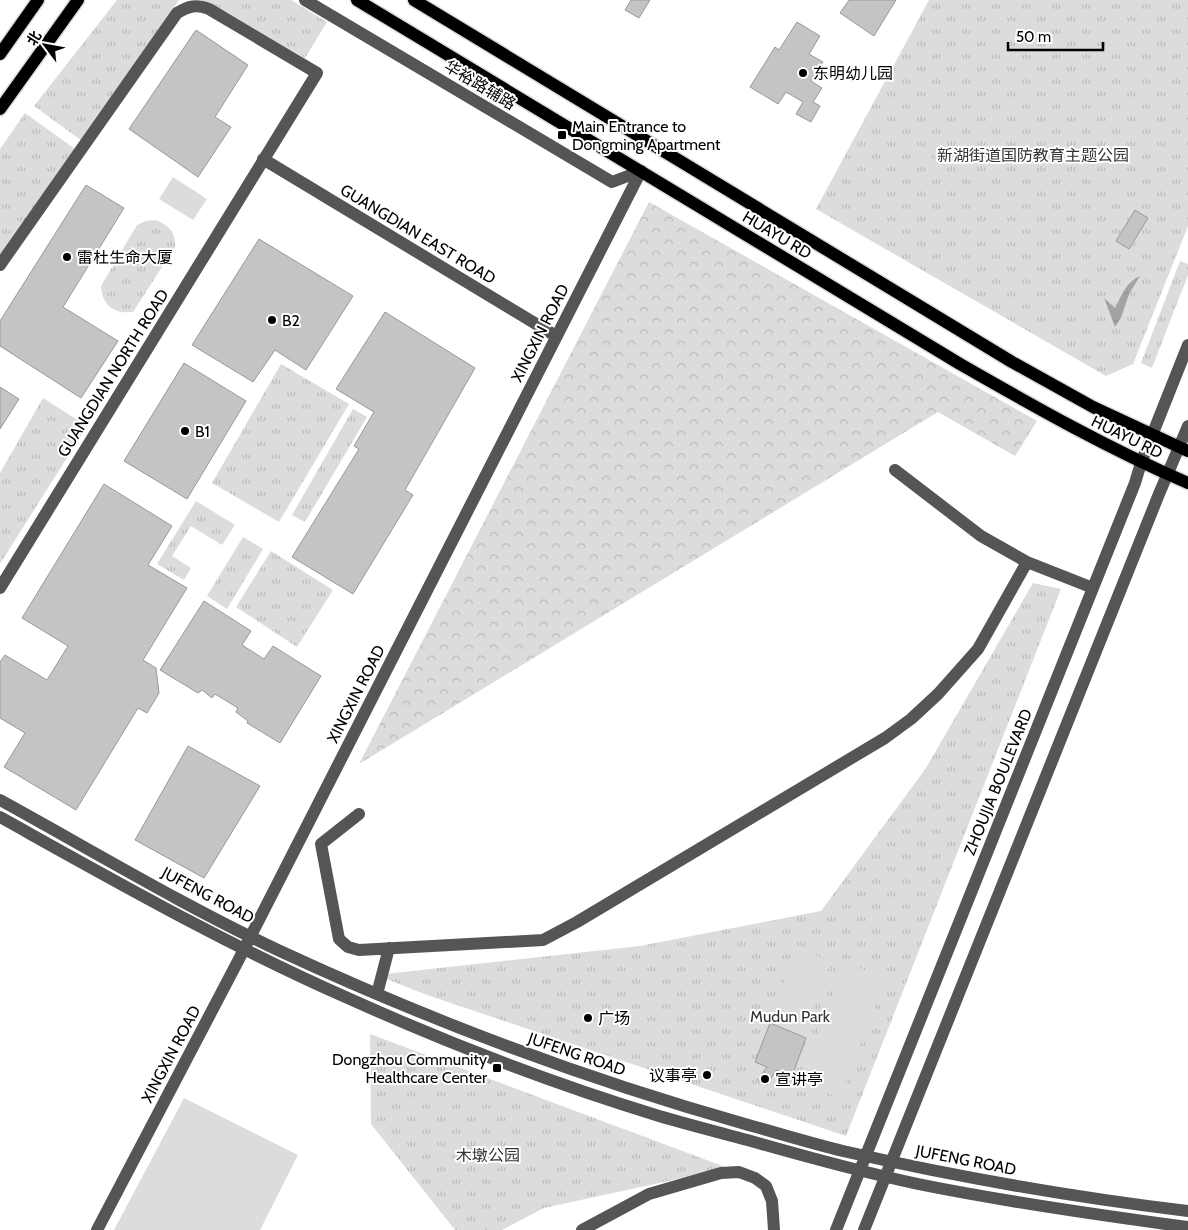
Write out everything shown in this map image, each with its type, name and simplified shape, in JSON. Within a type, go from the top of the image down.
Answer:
[{"type":"main road","points":[[0,54],[38,0]]},
{"type":"main road","points":[[0,109],[78,0]]},
{"type":"main road","name":"HUAYU RD","points":[[358,0],[960,364],[1053,418],[1141,463],[1188,484]]},
{"type":"main road","name":"HUAYU RD","points":[[414,0],[945,323],[1093,407],[1184,449]]},
{"type":"street","name":"华裕路辅路","points":[[305,0],[612,182],[640,171]]},
{"type":"street","name":"GUANGDIAN NORTH ROAD","points":[[0,265],[177,14],[187,7],[199,5],[209,9],[317,73],[2,581]]},
{"type":"street","name":"GUANGDIAN EAST ROAD","points":[[264,159],[556,336]]},
{"type":"street","name":"XINGXIN ROAD","points":[[97,1230],[244,950],[640,171]]},
{"type":"street","name":"ZHOUJIA BOULEVARD","points":[[836,1230],[1093,588],[1188,345]]},
{"type":"street","points":[[864,1230],[1159,494],[1184,449],[1188,426]]},
{"type":"street","points":[[894,470],[981,536],[1027,562],[1093,588]]},
{"type":"street","points":[[360,814],[321,844],[339,939],[348,947],[359,950],[542,940],[578,922],[885,738],[911,718],[938,694],[978,649],[1027,562]]},
{"type":"street","name":"JUFENG ROAD","points":[[0,800],[251,936],[426,1016],[547,1062],[664,1101],[830,1148],[1022,1188],[1188,1211]]},
{"type":"street","name":"JUFENG ROAD","points":[[0,817],[244,950],[351,1000],[541,1076],[659,1116],[885,1176],[1020,1203],[1188,1227]]},
{"type":"street","points":[[377,994],[389,948]]},
{"type":"street","points":[[582,1230],[649,1194],[721,1173],[740,1172],[756,1178],[766,1186],[772,1202],[774,1230]]},
{"type":"green space","points":[[117,0],[179,0],[82,141],[34,106]]},
{"type":"green space","points":[[201,0],[291,0],[327,22],[305,58]]},
{"type":"green space","name":"新湖街道国防教育主题公园","points":[[929,0],[1188,0],[1188,226],[1133,364],[1106,376],[816,209]]},
{"type":"green space","points":[[25,113],[75,149],[0,256],[0,149]]},
{"type":"green space","points":[[173,177],[207,199],[193,220],[159,199]]},
{"type":"green space","points":[[649,202],[1037,421],[1015,456],[938,412],[359,764]]},
{"type":"green space","points":[[156,220],[165,224],[171,230],[175,247],[133,312],[115,310],[104,299],[101,286],[137,225],[146,221]]},
{"type":"green space","points":[[1180,261],[1188,264],[1188,275],[1152,368],[1141,363]]},
{"type":"green space","points":[[281,364],[349,404],[279,522],[212,483]]},
{"type":"green space","points":[[43,398],[87,426],[0,564],[0,473]]},
{"type":"green space","points":[[353,409],[367,417],[305,522],[292,515]]},
{"type":"green space","points":[[196,501],[235,525],[222,545],[191,526],[172,556],[191,568],[184,580],[157,564]]},
{"type":"green space","points":[[243,537],[263,549],[227,609],[207,596]]},
{"type":"green space","points":[[271,551],[333,590],[297,647],[236,607]]},
{"type":"green space","name":"Mudun Park","points":[[1033,583],[1061,589],[846,1136],[427,995],[376,975],[640,946],[821,911],[926,768]]},
{"type":"green space","points":[[797,948],[831,962],[806,1026],[772,1012]]},
{"type":"green space","points":[[846,963],[886,978],[840,1098],[799,1083]]},
{"type":"green space","name":"木墩公园","points":[[370,1034],[728,1168],[544,1208],[502,1230],[455,1230],[371,1124]]},
{"type":"green space","points":[[184,1098],[298,1155],[260,1230],[114,1230]]},
{"type":"water","points":[[1140,276],[1129,294],[1121,318],[1115,327],[1104,298],[1115,308],[1128,285]]},
{"type":"building","points":[[631,0],[650,0],[639,18],[625,10]]},
{"type":"building","points":[[849,0],[896,0],[874,36],[840,13]]},
{"type":"building","points":[[797,22],[820,36],[809,54],[823,62],[811,81],[822,88],[813,102],[820,106],[811,122],[796,114],[803,102],[786,92],[778,104],[750,87],[775,47],[779,50]]},
{"type":"building","points":[[196,30],[248,65],[215,117],[231,127],[198,177],[129,129]]},
{"type":"building","name":"雷杜生命大厦","points":[[86,185],[124,208],[63,307],[118,341],[81,398],[0,346],[0,321]]},
{"type":"building","points":[[1135,210],[1148,218],[1129,249],[1116,241]]},
{"type":"building","name":"B2","points":[[259,239],[353,296],[306,370],[275,350],[253,382],[192,345]]},
{"type":"building","points":[[385,312],[475,368],[405,490],[413,495],[353,594],[292,557],[359,449],[354,446],[374,412],[336,389]]},
{"type":"building","name":"B1","points":[[184,363],[246,401],[187,499],[124,461]]},
{"type":"building","points":[[0,387],[19,399],[0,429]]},
{"type":"building","points":[[104,484],[172,526],[148,565],[187,588],[143,660],[156,668],[159,693],[147,713],[138,708],[76,810],[4,767],[25,733],[0,718],[0,662],[5,655],[47,680],[68,646],[22,618]]},
{"type":"building","points":[[204,601],[251,631],[242,645],[264,659],[273,646],[321,676],[280,743],[247,723],[248,721],[236,712],[238,708],[215,694],[212,698],[202,690],[198,693],[160,670]]},
{"type":"building","points":[[188,746],[260,786],[204,878],[135,840]]},
{"type":"building","points":[[770,1023],[806,1038],[792,1076],[776,1070],[767,1085],[758,1080],[767,1067],[755,1062]]},
{"type":"place","name":"东明幼儿园","points":[[803,73]]},
{"type":"place","name":"Main Entrance to Dongming Apartment","points":[[562,135]]},
{"type":"place","name":"雷杜生命大厦","points":[[67,257]]},
{"type":"place","name":"B2","points":[[272,320]]},
{"type":"place","name":"B1","points":[[185,431]]},
{"type":"place","name":"广场","points":[[588,1018]]},
{"type":"place","name":"Dongzhou Community Healthcare Center","points":[[497,1068]]},
{"type":"place","name":"议事亭","points":[[707,1075]]},
{"type":"place","name":"宣讲亭","points":[[765,1079]]}]
